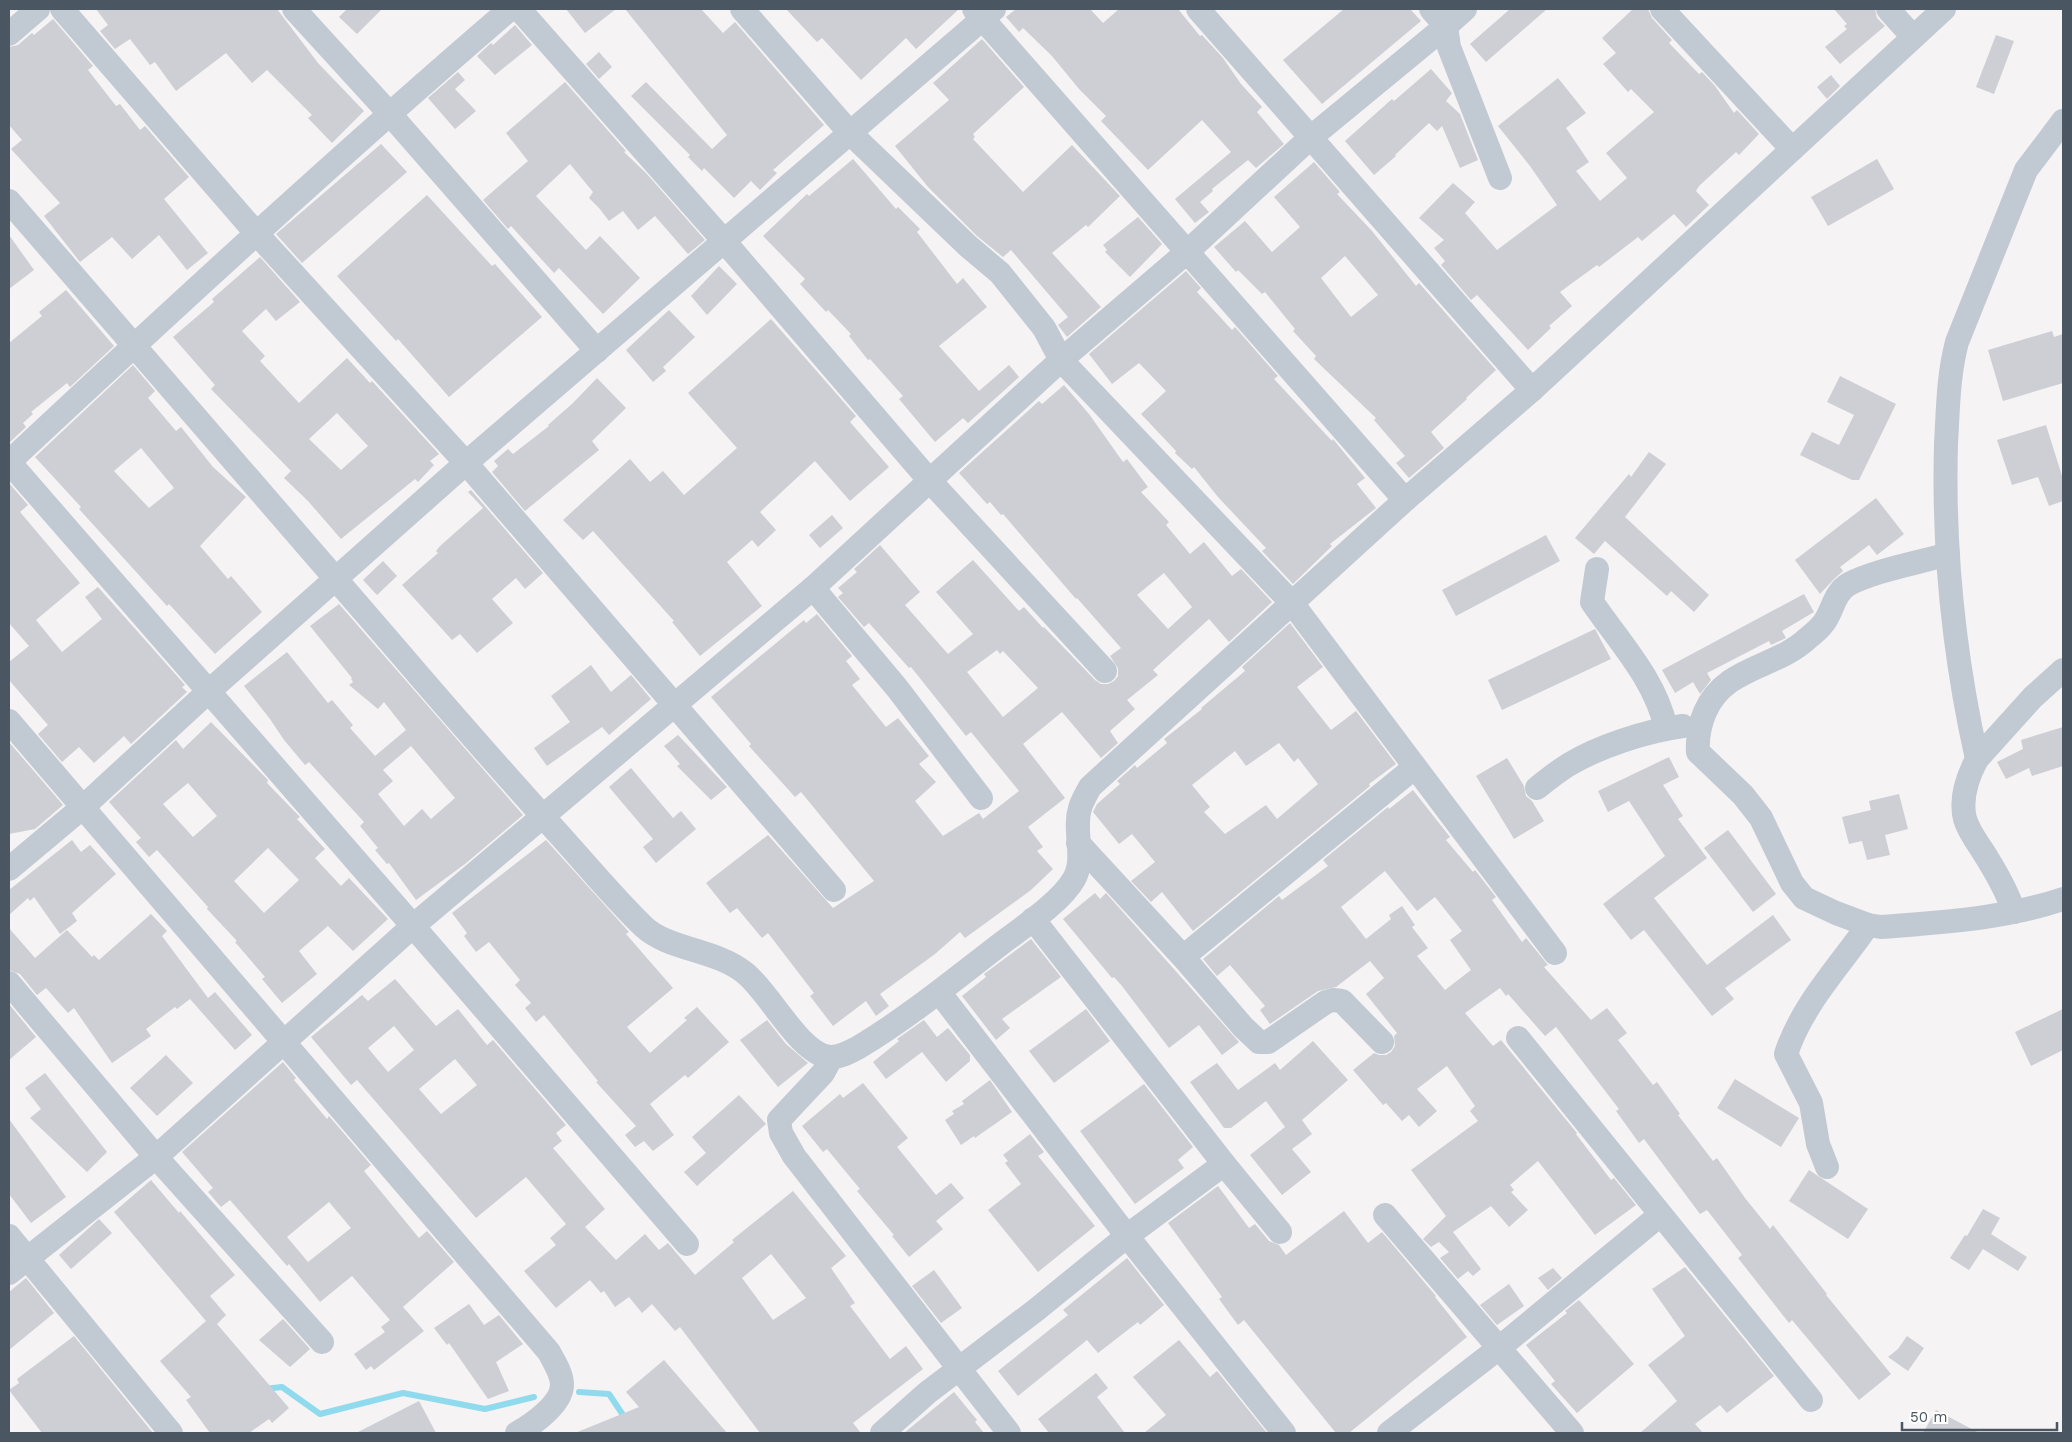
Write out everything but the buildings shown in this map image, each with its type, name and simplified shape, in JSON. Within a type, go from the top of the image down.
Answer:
[{"type":"street","points":[[9,34],[38,9]]},
{"type":"street","points":[[62,9],[256,233],[466,463],[834,890]]},
{"type":"street","points":[[294,9],[389,113],[597,352]]},
{"type":"street","points":[[510,9],[389,113],[256,233],[9,462],[687,1244]]},
{"type":"street","points":[[519,9],[724,241],[930,481],[1106,671]]},
{"type":"street","points":[[742,9],[850,132],[968,246],[1000,273],[1044,328],[1061,360],[1292,603],[1555,953]]},
{"type":"street","points":[[1198,9],[1532,390]]},
{"type":"street","points":[[1431,9],[1446,26],[1449,47],[1500,178]]},
{"type":"street","points":[[9,1274],[156,1156],[413,926],[813,588],[1061,360],[1187,252],[1310,138],[1465,9]]},
{"type":"street","points":[[1662,9],[1792,149]]},
{"type":"street","points":[[1888,9],[1913,37]]},
{"type":"street","points":[[9,201],[504,775],[649,931],[671,942],[713,955],[732,964],[750,977],[814,1053],[830,1058],[840,1057],[858,1048],[939,992],[1033,920],[1064,892],[1075,878],[1079,865],[1080,806],[1090,787],[1405,500],[1532,390],[1944,9]]},
{"type":"street","points":[[9,869],[83,807],[335,578],[850,132],[984,12],[1187,252],[1405,500]]},
{"type":"street","points":[[1977,759],[1957,654],[1948,554],[1946,470],[1948,390],[1957,342],[2026,170],[2063,120]]},
{"type":"street","points":[[1948,554],[1866,577],[1847,585],[1838,594],[1823,625],[1804,643],[1725,683],[1710,700],[1699,724],[1698,752],[1744,795],[1761,818],[1792,882],[1804,898],[1836,913],[1868,925],[1881,927],[1975,918],[2014,912],[2063,899]]},
{"type":"street","points":[[1597,569],[1592,602],[1643,672],[1661,707],[1666,728]]},
{"type":"street","points":[[813,588],[897,688],[981,798]]},
{"type":"street","points":[[2014,912],[2008,896],[1975,841],[1965,818],[1965,793],[1969,774],[1977,759],[2033,697],[2063,670]]},
{"type":"street","points":[[9,721],[284,1040],[549,1352],[560,1373],[562,1386],[555,1403],[530,1426],[517,1433]]},
{"type":"street","points":[[1536,788],[1568,765],[1603,748],[1666,728],[1699,724]]},
{"type":"street","points":[[1183,957],[1415,767]]},
{"type":"street","points":[[1078,843],[1183,957],[1243,1027],[1259,1042],[1268,1042],[1326,1002],[1333,1000],[1342,1001],[1382,1042]]},
{"type":"street","points":[[1033,920],[1224,1164],[1280,1232]]},
{"type":"street","points":[[1827,1167],[1818,1144],[1811,1102],[1786,1054],[1793,1033],[1820,989],[1868,925]]},
{"type":"street","points":[[9,982],[156,1156],[322,1342]]},
{"type":"street","points":[[939,992],[1127,1236],[1284,1433]]},
{"type":"street","points":[[1518,1038],[1811,1400]]},
{"type":"street","points":[[830,1058],[823,1073],[779,1120],[781,1133],[794,1156],[1009,1433]]},
{"type":"street","points":[[882,1433],[927,1393],[1036,1310],[1127,1236],[1224,1164]]},
{"type":"street","points":[[1386,1215],[1572,1433]]},
{"type":"street","points":[[1389,1433],[1499,1348],[1660,1215]]},
{"type":"street","points":[[9,1236],[171,1433]]},
{"type":"waterway","points":[[264,1389],[282,1387],[320,1414],[403,1393],[485,1409],[534,1397]]},
{"type":"waterway","points":[[579,1392],[609,1394],[635,1433]]}]
